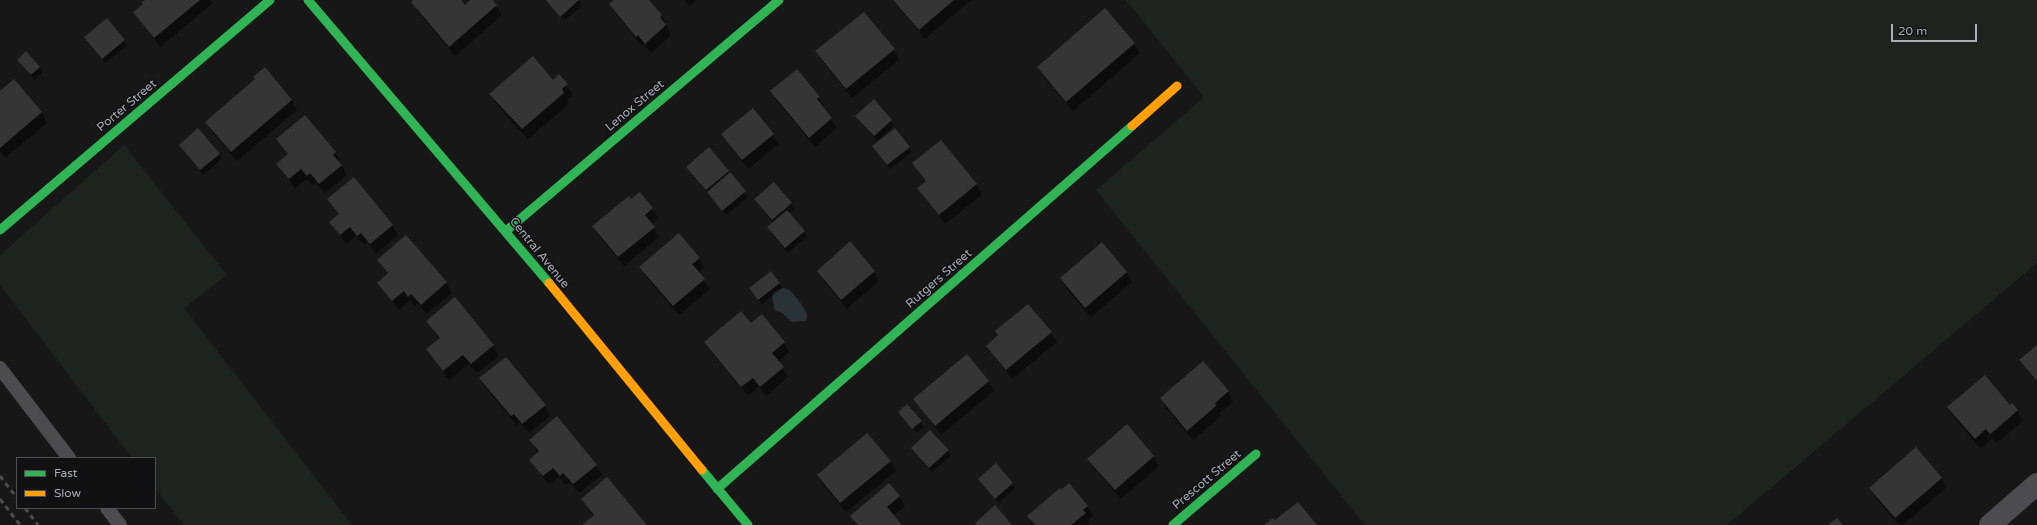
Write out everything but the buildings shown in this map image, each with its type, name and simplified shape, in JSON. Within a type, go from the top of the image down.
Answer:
[{"type":"street","name":"Porter Street","points":[[0,230],[270,0]]},
{"type":"street","name":"Central Avenue","points":[[308,0],[506,231],[748,525]]},
{"type":"street","name":"Lenox Street","points":[[506,231],[779,0]]},
{"type":"street","name":"Rutgers Street","points":[[718,489],[1178,86]]},
{"type":"street","name":"Prescott Street","points":[[1173,525],[1256,454]]},
{"type":"street","points":[[1990,525],[2037,484]]},
{"type":"lane","points":[[0,368],[68,457]]},
{"type":"lane","points":[[108,509],[120,525]]},
{"type":"shaded area","points":[[1126,0],[2037,0],[2037,263],[1727,525],[1365,525],[1096,190],[1204,97]]},
{"type":"shaded area","points":[[124,145],[227,275],[184,308],[352,525],[184,525],[156,489],[156,457],[131,457],[0,285],[0,255]]},
{"type":"shaded area","points":[[784,288],[790,290],[802,305],[807,314],[806,321],[792,322],[781,312],[775,311],[772,295],[774,291]]},
{"type":"railway","points":[[0,476],[16,497]]},
{"type":"railway","points":[[0,499],[20,525]]},
{"type":"railway","points":[[26,509],[38,525]]},
{"type":"traffic: fast","points":[[0,230],[270,0]]},
{"type":"traffic: fast","points":[[308,0],[549,283]]},
{"type":"traffic: fast","points":[[506,231],[779,0]]},
{"type":"traffic: fast","points":[[717,489],[1132,126]]},
{"type":"traffic: fast","points":[[1173,525],[1256,454]]},
{"type":"traffic: fast","points":[[702,470],[748,525]]},
{"type":"traffic: slow","points":[[1132,126],[1177,86]]},
{"type":"traffic: slow","points":[[549,283],[702,470]]}]
